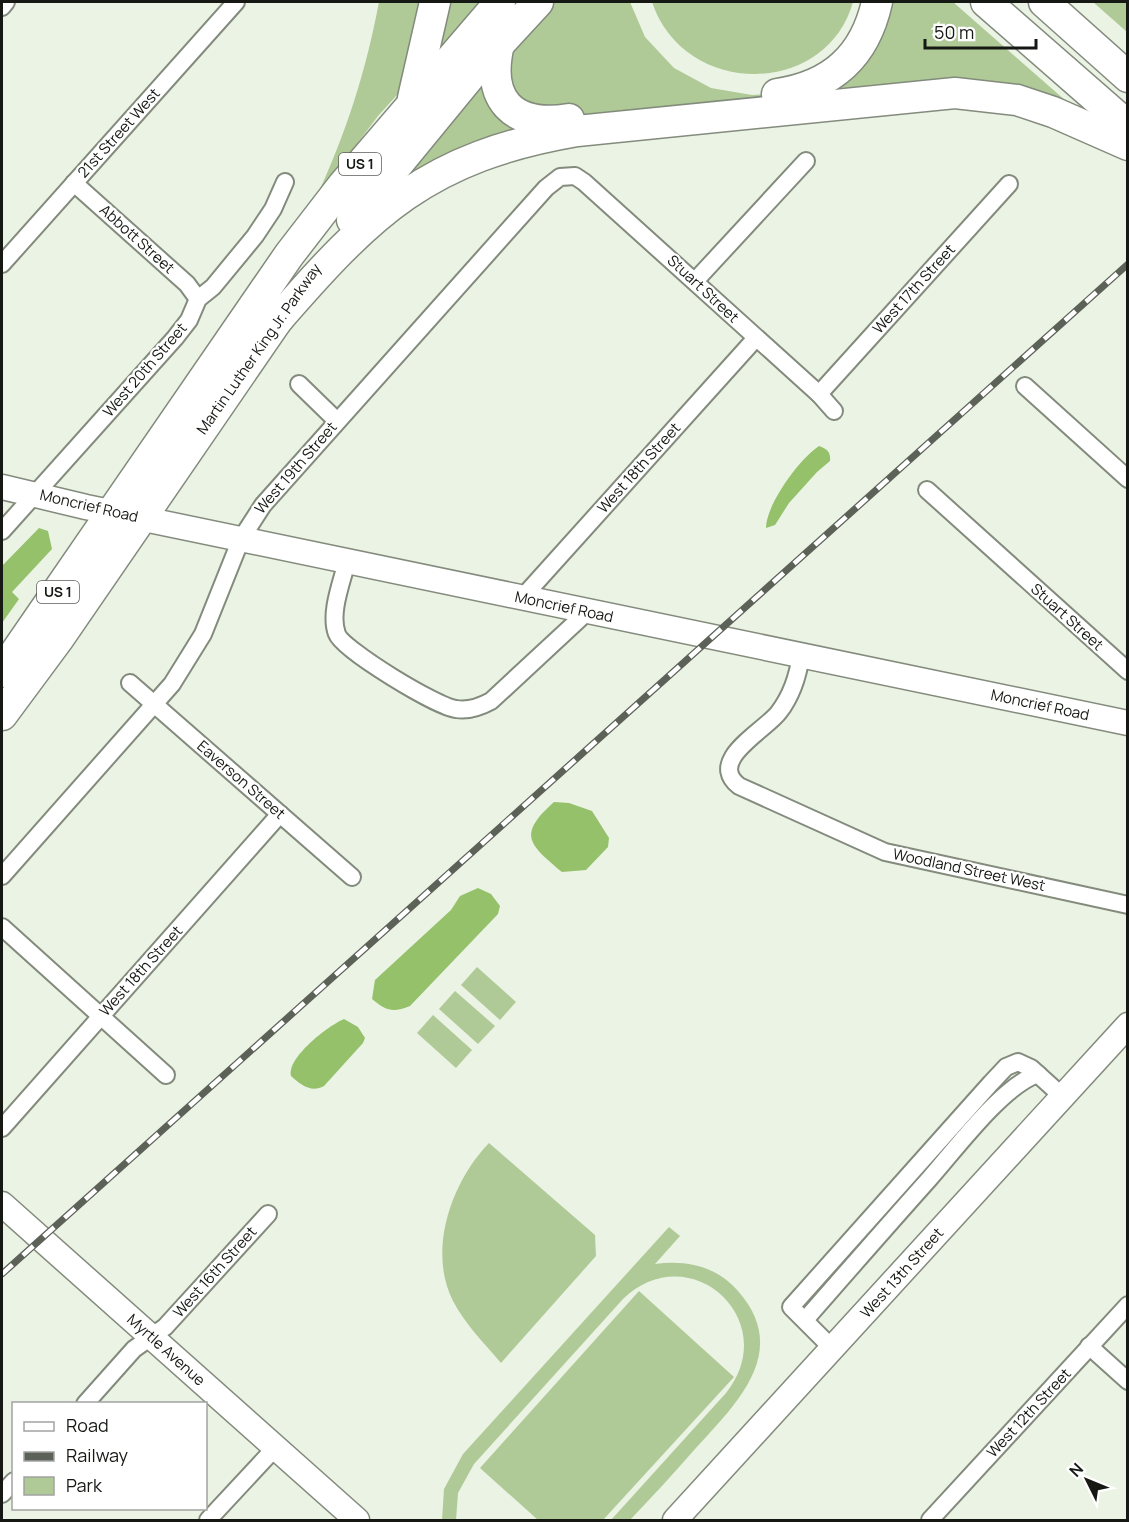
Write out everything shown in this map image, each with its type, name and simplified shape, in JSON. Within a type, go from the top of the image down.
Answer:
[{"type":"highway","points":[[411,104],[435,2]]},
{"type":"highway","name":"Martin Luther King Jr. Parkway","points":[[2,715],[289,255],[343,185],[500,2]]},
{"type":"highway","name":"Martin Luther King Jr. Parkway","points":[[2,672],[127,515],[372,195],[471,75],[538,2]]},
{"type":"highway","points":[[499,44],[494,76],[496,90],[502,102],[533,120],[555,122],[807,89],[840,68],[854,54],[869,28],[877,2]]},
{"type":"highway","points":[[986,2],[1128,126]]},
{"type":"highway","points":[[1044,2],[1128,76]]},
{"type":"highway","points":[[472,33],[471,75],[477,92],[494,114],[532,139]]},
{"type":"highway","points":[[274,324],[358,232],[413,188],[470,158],[532,139],[577,131],[955,93],[1017,100],[1053,112],[1128,145]]},
{"type":"main road","name":"Moncrief Road","points":[[2,487],[587,612],[1128,723]]},
{"type":"main road","name":"West 13th Street","points":[[675,1521],[1128,1025]]},
{"type":"main road","name":"Myrtle Avenue","points":[[2,1204],[357,1521]]},
{"type":"street","points":[[2,7],[6,2]]},
{"type":"street","name":"21st Street West","points":[[2,264],[236,2]]},
{"type":"street","points":[[696,280],[806,161]]},
{"type":"street","name":"Stuart Street","points":[[567,175],[575,176],[584,182],[696,280],[819,394],[834,411]]},
{"type":"street","name":"West 19th Street","points":[[2,876],[172,684],[202,634],[241,539],[262,505],[546,188],[567,175]]},
{"type":"street","name":"West 20th Street","points":[[2,531],[175,338],[189,320],[198,299],[213,287],[250,243],[273,209],[285,182]]},
{"type":"street","name":"Abbott Street","points":[[74,183],[187,284],[198,299]]},
{"type":"street","name":"West 17th Street","points":[[819,394],[1009,184]]},
{"type":"street","name":"West 18th Street","points":[[522,598],[756,338]]},
{"type":"street","points":[[299,384],[338,421]]},
{"type":"street","points":[[1025,386],[1128,479]]},
{"type":"street","name":"Stuart Street","points":[[927,490],[1124,662]]},
{"type":"street","points":[[346,561],[334,621],[339,639],[369,662],[434,701],[455,709],[473,708],[491,701],[587,612]]},
{"type":"street","name":"Woodland Street West","points":[[801,655],[794,685],[787,702],[772,720],[732,755],[728,766],[733,781],[739,786],[885,852],[1128,905]]},
{"type":"street","name":"Eaverson Street","points":[[130,683],[352,877]]},
{"type":"street","name":"West 18th Street","points":[[2,1128],[280,814]]},
{"type":"street","points":[[2,927],[166,1075]]},
{"type":"street","points":[[833,1349],[791,1307],[991,1083],[1006,1067],[1018,1062],[1038,1074],[1062,1096]]},
{"type":"street","name":"West 16th Street","points":[[87,1402],[134,1349],[153,1337],[268,1214]]},
{"type":"street","name":"West 12th Street","points":[[930,1521],[1128,1305]]},
{"type":"street","points":[[1089,1346],[1128,1381]]},
{"type":"street","points":[[208,1521],[275,1448]]},
{"type":"green space","points":[[379,2],[481,2],[378,116],[316,198],[337,150],[354,102]]},
{"type":"green space","points":[[555,2],[630,2],[645,37],[674,68],[711,88],[752,95],[767,94],[837,60],[872,2],[953,2],[1089,121],[1058,105],[589,120],[386,196],[451,115]]},
{"type":"green space","points":[[652,2],[853,2],[838,34],[815,56],[786,70],[754,74],[723,70],[693,56],[669,34]]},
{"type":"green space","points":[[1093,2],[1127,2],[1127,32]]},
{"type":"green space","points":[[477,967],[516,1002],[500,1020],[461,985]]},
{"type":"green space","points":[[455,991],[495,1026],[478,1044],[439,1009]]},
{"type":"green space","points":[[433,1015],[472,1050],[456,1068],[417,1033]]},
{"type":"green space","points":[[489,1143],[595,1235],[596,1256],[501,1363],[469,1325],[453,1301],[442,1260],[447,1217],[454,1196],[464,1177]]},
{"type":"green space","points":[[669,1227],[680,1236],[655,1264],[690,1264],[711,1270],[738,1291],[753,1313],[760,1335],[759,1356],[752,1376],[740,1396],[630,1520],[611,1520],[726,1393],[741,1365],[744,1339],[736,1314],[721,1295],[700,1281],[675,1276],[649,1282],[623,1299],[474,1464],[458,1493],[456,1520],[442,1520],[444,1489],[463,1454]]},
{"type":"green space","points":[[639,1291],[734,1377],[603,1520],[538,1520],[480,1468]]},
{"type":"shaded area","points":[[819,446],[828,451],[830,461],[789,503],[775,525],[766,528],[767,518],[777,495],[802,461]]},
{"type":"shaded area","points":[[39,528],[48,531],[52,549],[12,592],[19,599],[2,623],[2,566]]},
{"type":"shaded area","points":[[554,802],[569,803],[592,811],[609,838],[608,847],[586,870],[562,872],[535,846],[532,831],[535,823]]},
{"type":"shaded area","points":[[478,888],[491,894],[500,906],[498,914],[410,1006],[390,1010],[372,999],[375,980],[451,910],[460,896]]},
{"type":"shaded area","points":[[344,1019],[358,1027],[365,1038],[363,1043],[324,1086],[315,1089],[302,1085],[291,1076],[295,1060],[319,1035]]},
{"type":"railway","points":[[2,1274],[1128,264]]}]
